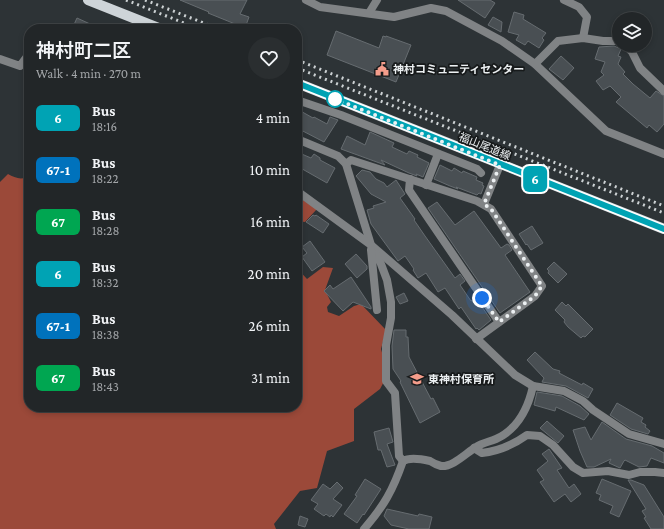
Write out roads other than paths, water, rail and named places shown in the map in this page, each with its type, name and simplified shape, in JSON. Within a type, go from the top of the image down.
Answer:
[{"type":"main road","points":[[88,0],[143,24]]},
{"type":"main road","name":"福山尾道線","points":[[302,86],[664,229]]},
{"type":"street","points":[[306,0],[320,7],[394,17],[431,8],[446,11],[502,41],[535,64],[606,131],[664,154]]},
{"type":"street","points":[[369,13],[377,0]]},
{"type":"street","points":[[564,0],[579,7],[587,16],[583,38]]},
{"type":"street","points":[[535,64],[558,41],[583,38],[612,41]]},
{"type":"street","points":[[632,52],[640,68],[664,90]]},
{"type":"street","points":[[0,59],[24,67]]},
{"type":"street","points":[[20,66],[24,61]]},
{"type":"street","points":[[302,102],[341,115],[477,169],[481,173]]},
{"type":"street","points":[[302,141],[338,156],[346,164],[371,245],[387,280],[391,302],[391,318],[386,345],[386,381],[395,393],[399,456],[402,461],[394,486],[378,513],[364,529]]},
{"type":"street","points":[[426,184],[438,154]]},
{"type":"street","points":[[346,164],[351,160],[484,204],[491,209],[542,286],[535,296],[476,339]]},
{"type":"street","points":[[484,204],[500,165]]},
{"type":"street","points":[[410,179],[409,190],[499,322]]},
{"type":"street","points":[[302,195],[371,245],[452,315],[515,375],[533,386],[564,391],[583,401],[593,410],[629,434],[664,444]]},
{"type":"street","points":[[371,245],[377,310]]},
{"type":"street","points":[[402,461],[415,459],[428,461],[442,466],[451,464],[474,448],[510,430],[527,408],[533,386]]},
{"type":"street","points":[[474,448],[482,453],[495,451],[515,443],[527,435],[540,436],[553,445],[573,467],[583,473],[608,471],[629,475],[640,472],[664,473]]},
{"type":"railway","points":[[126,0],[186,24]]},
{"type":"railway","points":[[145,0],[206,24]]},
{"type":"railway","points":[[302,62],[664,206]]},
{"type":"railway","points":[[302,70],[664,213]]},
{"type":"place","name":"神村コミュ二ティセンター","points":[[382,69]]},
{"type":"place","name":"東神村保育所","points":[[417,379]]}]
